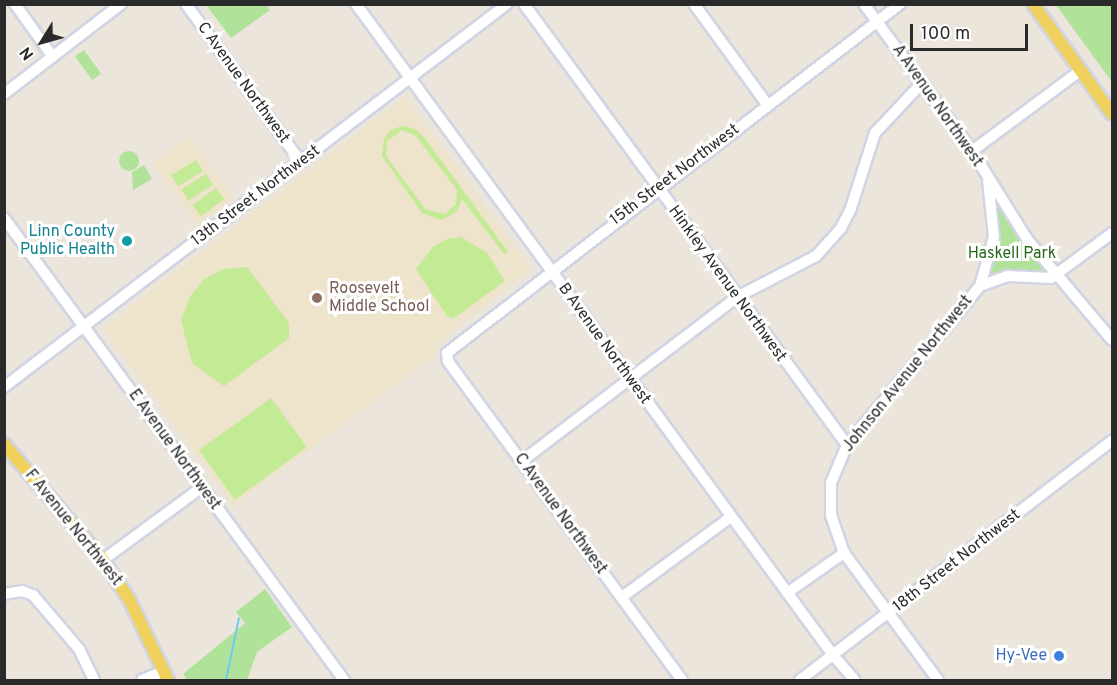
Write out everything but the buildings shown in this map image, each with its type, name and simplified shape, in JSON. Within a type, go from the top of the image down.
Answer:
[{"type":"main road","points":[[1033,4],[1113,114]]},
{"type":"main road","name":"F Avenue Northwest","points":[[4,444],[103,560],[129,599],[166,676]]},
{"type":"street","points":[[15,4],[53,57]]},
{"type":"street","points":[[4,94],[122,4]]},
{"type":"street","name":"C Avenue Northwest","points":[[186,4],[301,162]]},
{"type":"street","name":"B Avenue Northwest","points":[[356,4],[787,593],[855,681]]},
{"type":"street","name":"13th Street Northwest","points":[[4,387],[507,4]]},
{"type":"street","name":"Hinkley Avenue Northwest","points":[[524,4],[847,445]]},
{"type":"street","points":[[694,4],[767,104]]},
{"type":"street","name":"A Avenue Northwest","points":[[864,4],[972,152],[1027,239],[1113,340]]},
{"type":"street","name":"15th Street Northwest","points":[[452,345],[900,4]]},
{"type":"street","points":[[972,152],[1081,70]]},
{"type":"street","points":[[522,461],[737,297],[797,269],[830,243],[851,208],[875,133],[922,83]]},
{"type":"street","name":"Johnson Avenue Northwest","points":[[938,681],[844,553],[835,532],[830,499],[837,464],[847,445],[980,286],[994,237],[988,180]]},
{"type":"street","name":"E Avenue Northwest","points":[[4,218],[344,681]]},
{"type":"street","points":[[980,286],[1008,276],[1051,278],[1113,233]]},
{"type":"street","name":"C Avenue Northwest","points":[[452,345],[447,352],[448,361],[682,681]]},
{"type":"street","name":"18th Street Northwest","points":[[800,681],[1113,441]]},
{"type":"street","points":[[103,560],[202,487]]},
{"type":"street","points":[[622,597],[731,517]]},
{"type":"street","points":[[787,593],[844,553]]},
{"type":"street","points":[[7,593],[33,595],[79,649],[94,681]]},
{"type":"street","points":[[142,681],[166,676]]},
{"type":"shaded area","name":"Roosevelt Middle School","points":[[405,96],[531,269],[438,343],[435,356],[234,506],[103,328]]},
{"type":"shaded area","points":[[189,137],[234,198],[197,225],[153,163]]},
{"type":"green space","points":[[206,5],[266,5],[270,10],[231,38]]},
{"type":"green space","points":[[1056,5],[1112,5],[1112,82]]},
{"type":"green space","points":[[84,50],[101,73],[92,80],[75,56]]},
{"type":"green space","points":[[402,126],[415,129],[424,137],[508,252],[504,254],[462,199],[456,212],[442,220],[422,213],[382,156],[384,139],[391,130]],"holes":[[[402,130],[416,136],[457,190],[456,204],[445,214],[426,210],[386,156],[387,141]]]},
{"type":"green space","points":[[125,151],[133,151],[139,157],[139,165],[133,171],[125,171],[119,165],[119,157]]},
{"type":"green space","points":[[196,160],[203,171],[178,186],[171,175]]},
{"type":"green space","points":[[144,165],[152,179],[133,190],[132,172]]},
{"type":"green space","points":[[206,174],[213,185],[188,200],[181,189]]},
{"type":"green space","points":[[216,188],[224,199],[201,216],[193,205]]},
{"type":"green space","name":"Haskell Park","points":[[991,194],[1012,216],[1057,274],[982,278],[990,258]]},
{"type":"green space","points":[[461,237],[487,253],[505,281],[453,319],[447,316],[416,269],[433,247],[447,239]]},
{"type":"green space","points":[[247,267],[289,323],[289,338],[224,386],[192,363],[181,320],[190,297],[204,279],[224,269]]},
{"type":"green space","points":[[271,398],[307,447],[235,500],[199,450]]},
{"type":"green space","points":[[265,589],[292,627],[257,652],[247,680],[187,680],[183,674],[245,623],[236,612]]},
{"type":"waterway","points":[[226,680],[239,618]]},
{"type":"place","name":"Linn County Public Health","points":[[127,241]]},
{"type":"place","name":"Roosevelt Middle School","points":[[317,298]]},
{"type":"place","name":"Hy-Vee","points":[[1059,656]]}]
